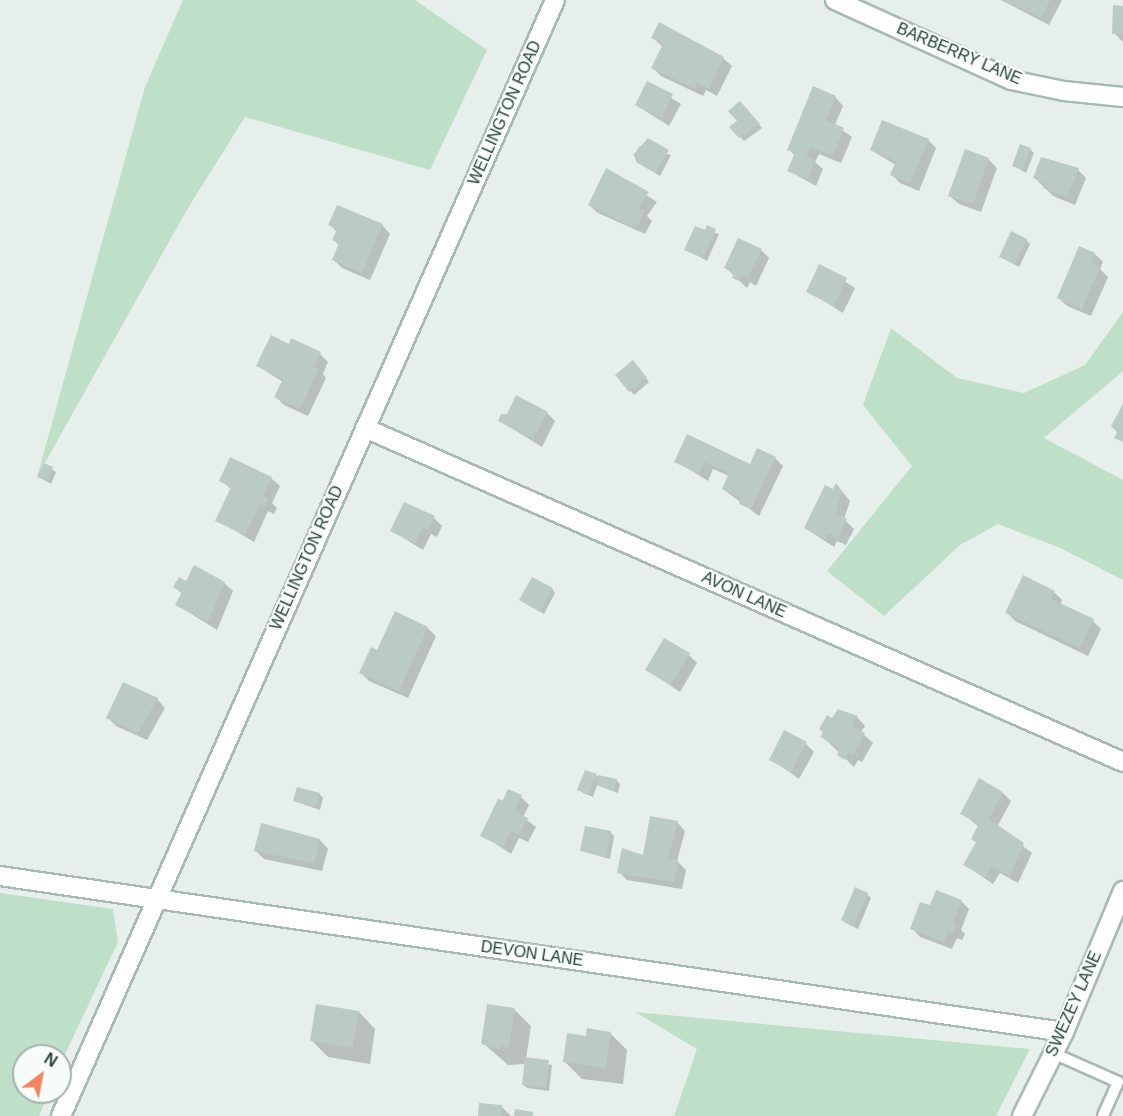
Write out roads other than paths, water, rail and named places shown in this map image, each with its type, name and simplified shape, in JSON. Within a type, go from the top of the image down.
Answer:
[{"type":"street","name":"WELLINGTON ROAD","points":[[62,1116],[156,898],[555,0]]},
{"type":"street","name":"BARBERRY LANE","points":[[835,0],[1011,80],[1064,91],[1123,97]]},
{"type":"street","name":"AVON LANE","points":[[365,428],[1123,762]]},
{"type":"street","name":"DEVON LANE","points":[[0,876],[1064,1032]]},
{"type":"street","name":"SWEZEY LANE","points":[[1022,1116],[1064,1032],[1123,891]]},
{"type":"lane","points":[[1053,1053],[1118,1082],[1103,1116]]}]
